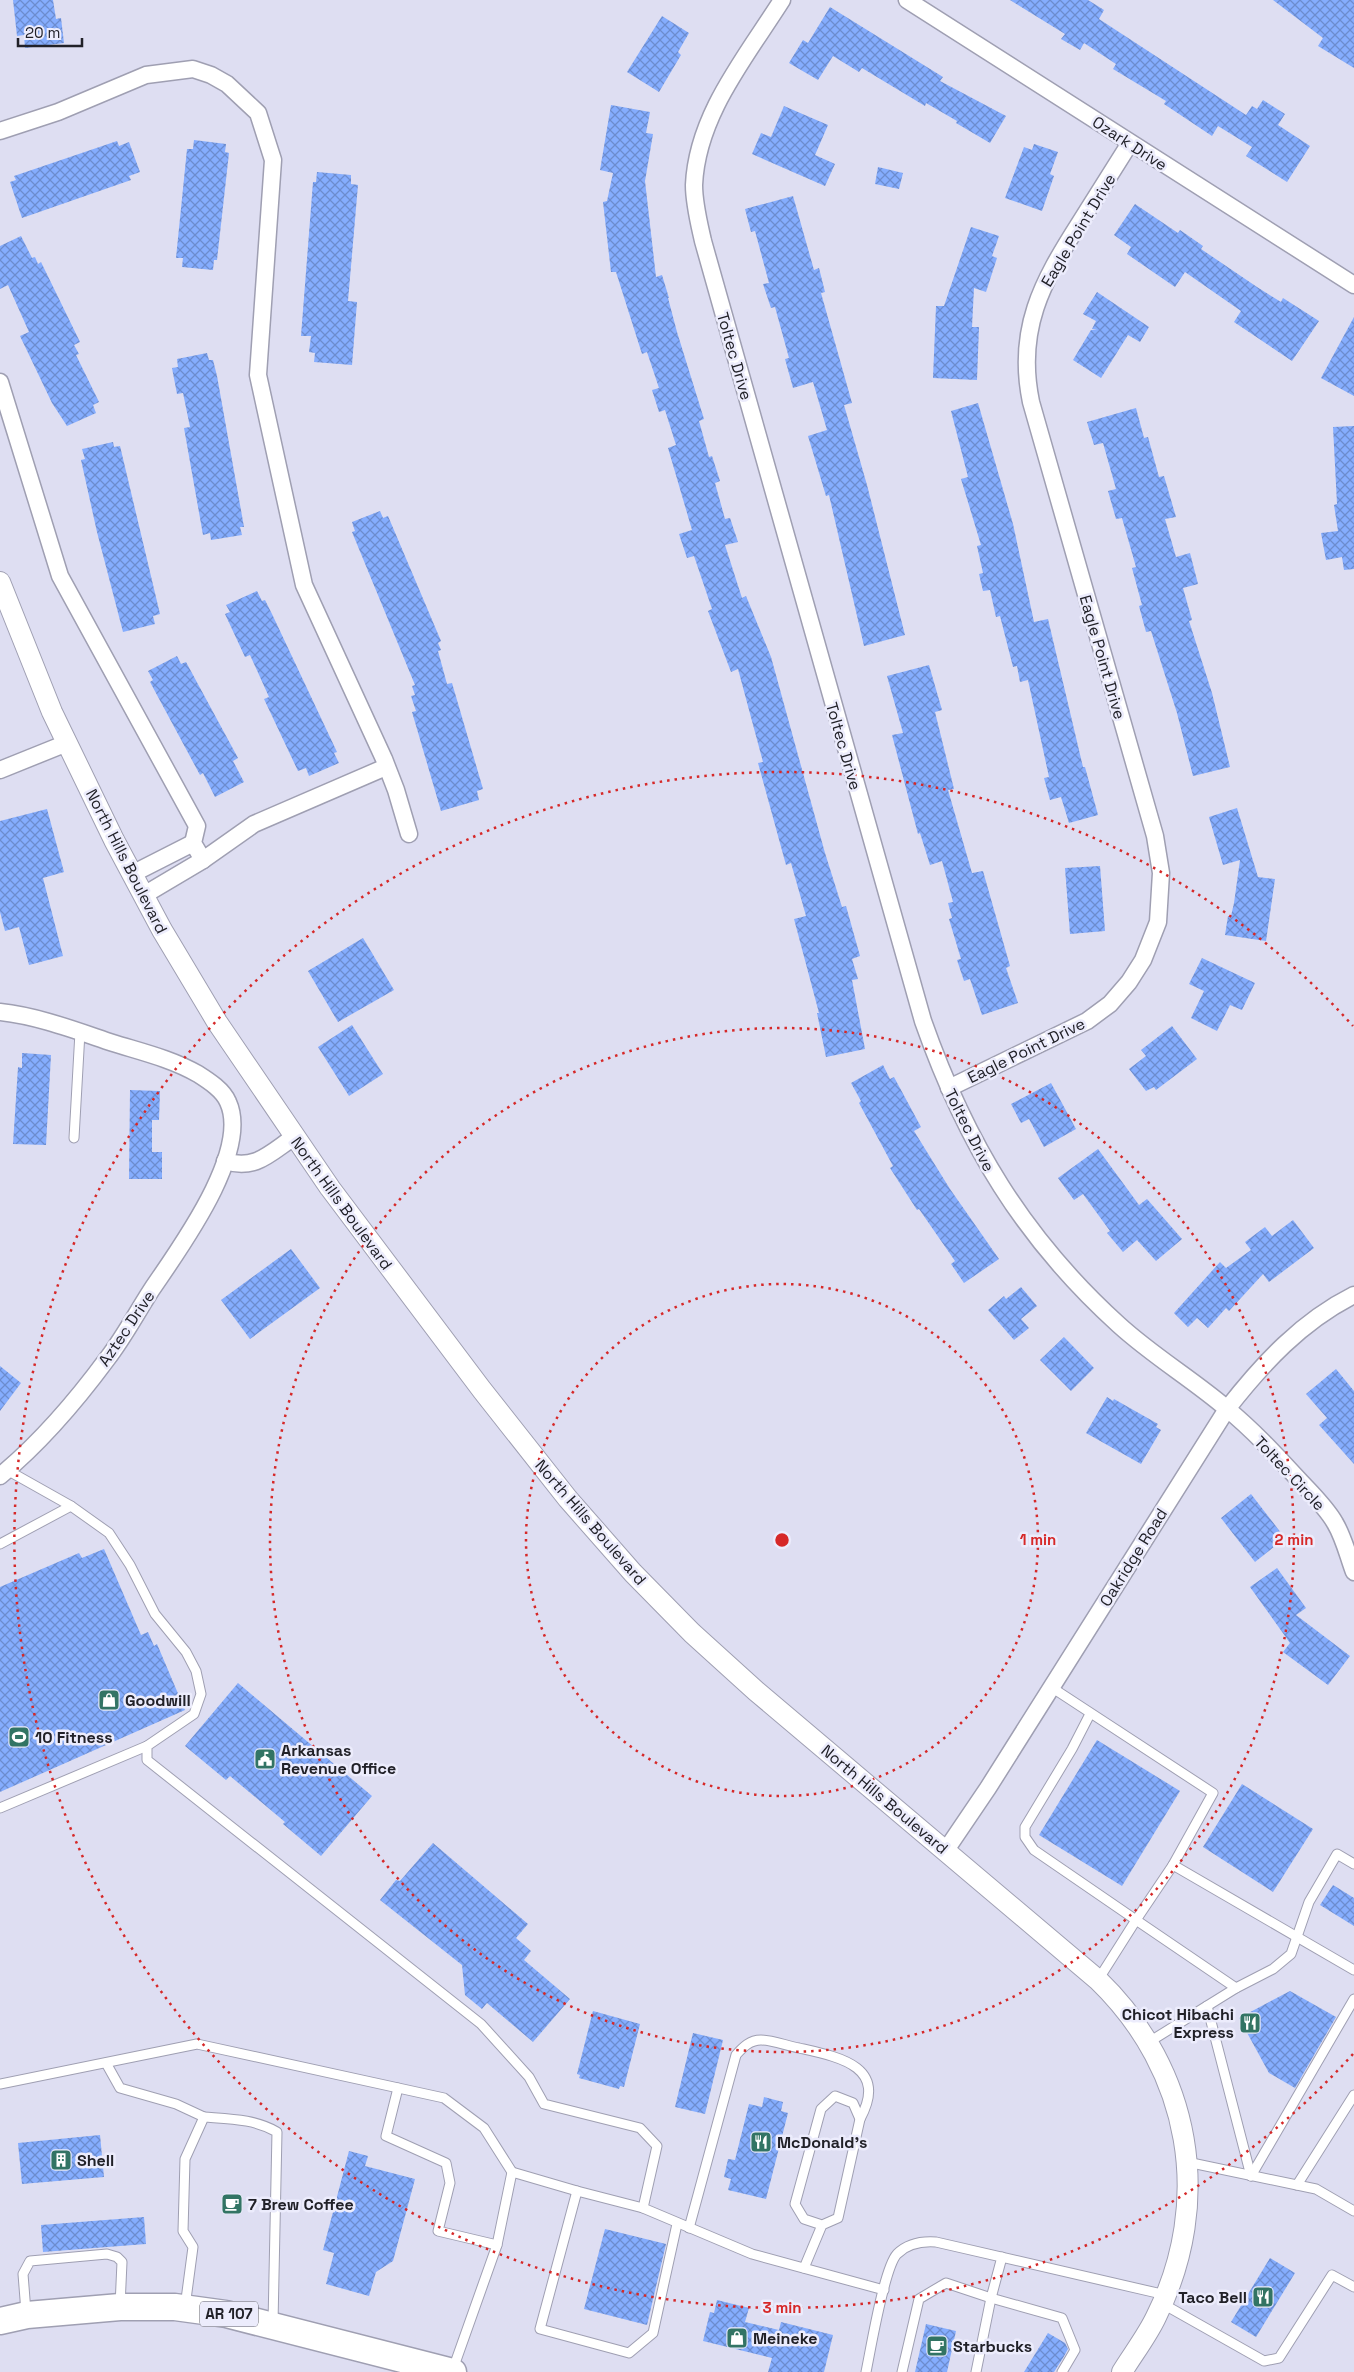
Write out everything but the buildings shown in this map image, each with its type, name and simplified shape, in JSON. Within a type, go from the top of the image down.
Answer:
[{"type":"main road","name":"AR 107","points":[[0,2320],[26,2315],[120,2307],[184,2309],[226,2314],[273,2325],[452,2372]]},
{"type":"street","name":"Toltec Drive","points":[[782,0],[719,98],[703,134],[697,158],[694,186],[696,208],[711,270],[920,1012],[962,1119],[990,1171],[1041,1244],[1084,1292],[1119,1325],[1227,1409]]},
{"type":"street","name":"Ozark Drive","points":[[907,0],[1354,286]]},
{"type":"street","points":[[0,131],[58,112],[146,74],[192,68],[211,74],[227,84],[258,113],[273,160],[258,375],[304,585],[396,790],[409,834]]},
{"type":"street","name":"Eagle Point Drive","points":[[949,1088],[1087,1021],[1110,1004],[1129,982],[1144,960],[1158,922],[1161,873],[1154,836],[1030,402],[1026,354],[1033,312],[1045,281],[1130,143]]},
{"type":"street","points":[[0,382],[60,576],[197,826],[193,843],[203,860]]},
{"type":"street","name":"North Hills Boulevard","points":[[0,582],[67,743],[132,874],[217,1022],[335,1196],[482,1390],[568,1499],[633,1573],[692,1633],[756,1691],[1098,1980],[1118,1999],[1149,2042],[1168,2082],[1182,2130],[1189,2182],[1187,2216],[1178,2260],[1156,2319],[1122,2372]]},
{"type":"street","points":[[0,770],[67,743]]},
{"type":"street","points":[[144,895],[203,860],[254,824],[386,768]]},
{"type":"street","points":[[132,874],[193,843]]},
{"type":"street","name":"Aztec Drive","points":[[0,1012],[25,1016],[174,1062],[210,1082],[227,1100],[232,1110],[231,1136],[226,1161],[216,1186],[194,1225],[108,1358],[66,1409],[4,1473]]},
{"type":"street","points":[[226,1161],[247,1165],[258,1161],[294,1137]]},
{"type":"street","name":"Oakridge Road","points":[[946,1850],[988,1788],[1227,1409],[1249,1381],[1286,1341],[1332,1306],[1354,1295]]},
{"type":"street","name":"Toltec Circle","points":[[1227,1409],[1276,1454],[1324,1507],[1340,1533],[1354,1572]]},
{"type":"lane","points":[[74,1138],[80,1032]]},
{"type":"lane","points":[[0,1808],[147,1746],[194,1714],[201,1694],[196,1671],[186,1652],[155,1614],[130,1565],[109,1533],[71,1506],[4,1473]]},
{"type":"lane","points":[[0,1544],[71,1506]]},
{"type":"lane","points":[[1051,1687],[1213,1793],[1173,1865],[1098,1980]]},
{"type":"lane","points":[[1090,1714],[1072,1749],[1025,1827],[1025,1837],[1034,1850],[1236,1988]]},
{"type":"lane","points":[[147,1746],[147,1760],[481,2024],[528,2077],[544,2104],[640,2128],[657,2146],[643,2208]]},
{"type":"lane","points":[[1149,2042],[1236,1988],[1273,1969],[1291,1954],[1309,1902],[1337,1854],[1354,1864]]},
{"type":"lane","points":[[1173,1865],[1354,1970]]},
{"type":"lane","points":[[1251,2176],[1354,1999]]},
{"type":"lane","points":[[1207,2006],[1251,2176]]},
{"type":"lane","points":[[689,2228],[736,2055],[743,2046],[761,2040],[839,2057],[856,2067],[869,2085],[868,2104],[860,2119],[838,2218],[822,2224],[804,2218],[795,2204],[821,2110],[835,2096],[854,2103],[860,2119]]},
{"type":"lane","points":[[0,2084],[197,2044],[444,2098],[484,2128],[512,2172],[643,2208],[677,2224],[752,2254],[884,2290]]},
{"type":"lane","points":[[106,2063],[120,2088],[176,2104],[204,2117],[240,2120],[265,2125],[277,2132],[273,2325]]},
{"type":"lane","points":[[398,2088],[386,2136],[446,2163],[450,2183],[438,2231],[497,2246]]},
{"type":"lane","points":[[1297,2185],[1354,2095]]},
{"type":"lane","points":[[184,2309],[193,2248],[183,2231],[185,2159],[204,2117]]},
{"type":"lane","points":[[1187,2162],[1316,2189],[1354,2211]]},
{"type":"lane","points":[[452,2372],[497,2246],[512,2172]]},
{"type":"lane","points":[[577,2191],[540,2329],[629,2353],[652,2333],[677,2224]]},
{"type":"lane","points":[[804,2268],[822,2224]]},
{"type":"lane","points":[[866,2372],[892,2261],[898,2252],[919,2241],[936,2242],[1002,2257],[1164,2299],[1264,2361],[1279,2358],[1332,2275],[1354,2287]]},
{"type":"lane","points":[[26,2315],[24,2274],[30,2261],[40,2259],[107,2254],[117,2257],[122,2262],[120,2307]]},
{"type":"lane","points":[[976,2372],[991,2298],[1002,2257]]},
{"type":"lane","points":[[902,2372],[919,2300],[946,2283],[1062,2318],[1075,2350],[1062,2372]]},
{"type":"place","name":"Goodwill","points":[[109,1700]]},
{"type":"place","name":"10 Fitness","points":[[19,1737]]},
{"type":"place","name":"Arkansas Revenue Office","points":[[265,1759]]},
{"type":"place","name":"Chicot Hibachi Express","points":[[1250,2023]]},
{"type":"place","name":"McDonald's","points":[[761,2142]]},
{"type":"place","name":"Shell","points":[[61,2160]]},
{"type":"place","name":"7 Brew Coffee","points":[[232,2204]]},
{"type":"place","name":"Taco Bell","points":[[1263,2297]]},
{"type":"place","name":"Meineke","points":[[737,2338]]},
{"type":"place","name":"Starbucks","points":[[937,2346]]}]
